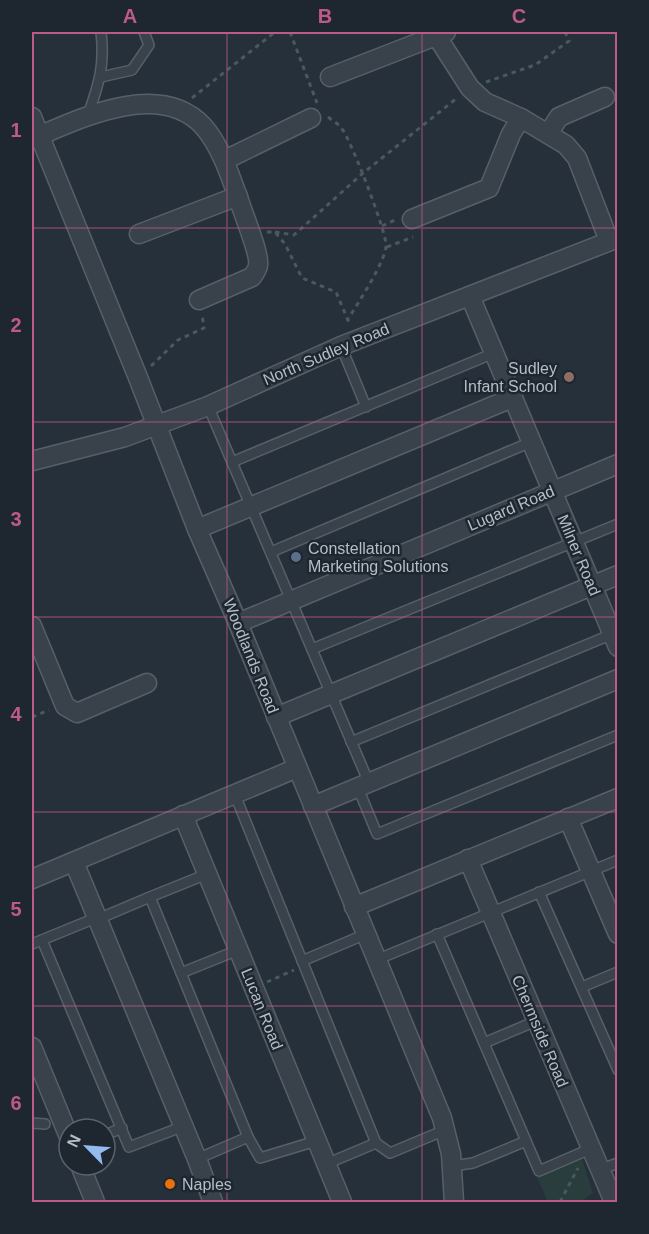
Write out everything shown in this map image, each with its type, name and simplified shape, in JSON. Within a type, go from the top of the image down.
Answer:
[{"type":"street","points":[[330,77],[440,33],[470,88],[485,102],[521,118],[548,134],[566,145],[577,158],[614,240]]},
{"type":"street","points":[[548,134],[559,117],[605,97]]},
{"type":"street","points":[[35,138],[88,115],[139,104],[179,108],[202,126],[225,160],[258,264],[252,277],[199,300]]},
{"type":"street","points":[[225,160],[319,115]]},
{"type":"street","name":"Woodlands Road","points":[[32,117],[35,138],[138,375],[197,529],[238,623],[445,1130],[452,1166],[453,1202]]},
{"type":"street","points":[[411,219],[489,188],[511,134],[521,118]]},
{"type":"street","points":[[139,234],[238,196]]},
{"type":"street","name":"North Sudley Road","points":[[32,461],[125,437],[208,406],[347,343],[614,240]]},
{"type":"street","name":"Milner Road","points":[[470,296],[591,585],[616,638]]},
{"type":"street","points":[[197,529],[512,398]]},
{"type":"street","name":"Lugard Road","points":[[238,623],[618,464]]},
{"type":"street","points":[[276,717],[618,575]]},
{"type":"street","points":[[32,626],[65,705],[77,713],[147,682]]},
{"type":"street","points":[[313,806],[618,679]]},
{"type":"street","points":[[32,879],[297,768]]},
{"type":"street","points":[[354,907],[618,798]]},
{"type":"street","name":"Lucan Road","points":[[183,815],[342,1203]]},
{"type":"street","points":[[568,818],[618,934]]},
{"type":"street","name":"Chermside Road","points":[[468,860],[614,1203]]},
{"type":"street","points":[[74,862],[213,1203]]},
{"type":"street","points":[[32,1047],[35,1066],[59,1117]]},
{"type":"street","points":[[85,1177],[95,1203]]},
{"type":"lane","points":[[88,115],[101,77],[101,32]]},
{"type":"lane","points":[[101,77],[132,70],[148,45],[144,32]]},
{"type":"lane","points":[[347,343],[366,407]]},
{"type":"lane","points":[[232,462],[494,353]]},
{"type":"lane","points":[[208,406],[351,742],[377,834],[618,735]]},
{"type":"lane","points":[[271,552],[531,442]]},
{"type":"lane","points":[[312,649],[618,524]]},
{"type":"lane","points":[[351,742],[616,638]]},
{"type":"lane","points":[[235,795],[376,1143],[390,1154],[445,1130]]},
{"type":"lane","points":[[376,960],[618,860]]},
{"type":"lane","points":[[32,944],[207,874]]},
{"type":"lane","points":[[539,892],[618,1070]]},
{"type":"lane","points":[[150,897],[248,1137],[260,1158],[316,1141]]},
{"type":"lane","points":[[303,963],[366,934]]},
{"type":"lane","points":[[437,934],[538,1171],[590,1149]]},
{"type":"lane","points":[[42,940],[129,1146],[183,1126]]},
{"type":"lane","points":[[181,972],[238,950]]},
{"type":"lane","points":[[582,987],[618,972]]},
{"type":"lane","points":[[484,1043],[536,1021]]},
{"type":"lane","points":[[32,1124],[45,1124]]},
{"type":"lane","points":[[117,1130],[122,1128]]},
{"type":"lane","points":[[197,1159],[248,1137]]},
{"type":"lane","points":[[452,1166],[473,1163],[526,1141]]},
{"type":"lane","points":[[326,1164],[376,1143]]},
{"type":"lane","points":[[599,1170],[618,1163]]},
{"type":"path","points":[[179,108],[275,32]]},
{"type":"path","points":[[290,32],[314,91],[319,115],[343,129],[382,226],[387,247],[348,319]]},
{"type":"path","points":[[250,233],[276,232],[294,235],[362,174],[470,88],[536,65],[569,41],[565,32]]},
{"type":"path","points":[[387,247],[416,236],[411,219]]},
{"type":"path","points":[[276,232],[285,243],[302,278],[336,292],[348,319],[347,343]]},
{"type":"path","points":[[138,375],[153,365],[178,340],[204,328],[199,300]]},
{"type":"path","points":[[254,988],[303,963]]},
{"type":"path","points":[[560,1203],[582,1159],[590,1149]]},
{"type":"green space","points":[[582,1159],[593,1193],[580,1202],[548,1202],[537,1177]]},
{"type":"place","name":"Sudley Infant School","points":[[569,377]]},
{"type":"place","name":"Constellation Marketing Solutions","points":[[296,557]]},
{"type":"place","name":"Naples","points":[[170,1184]]}]
